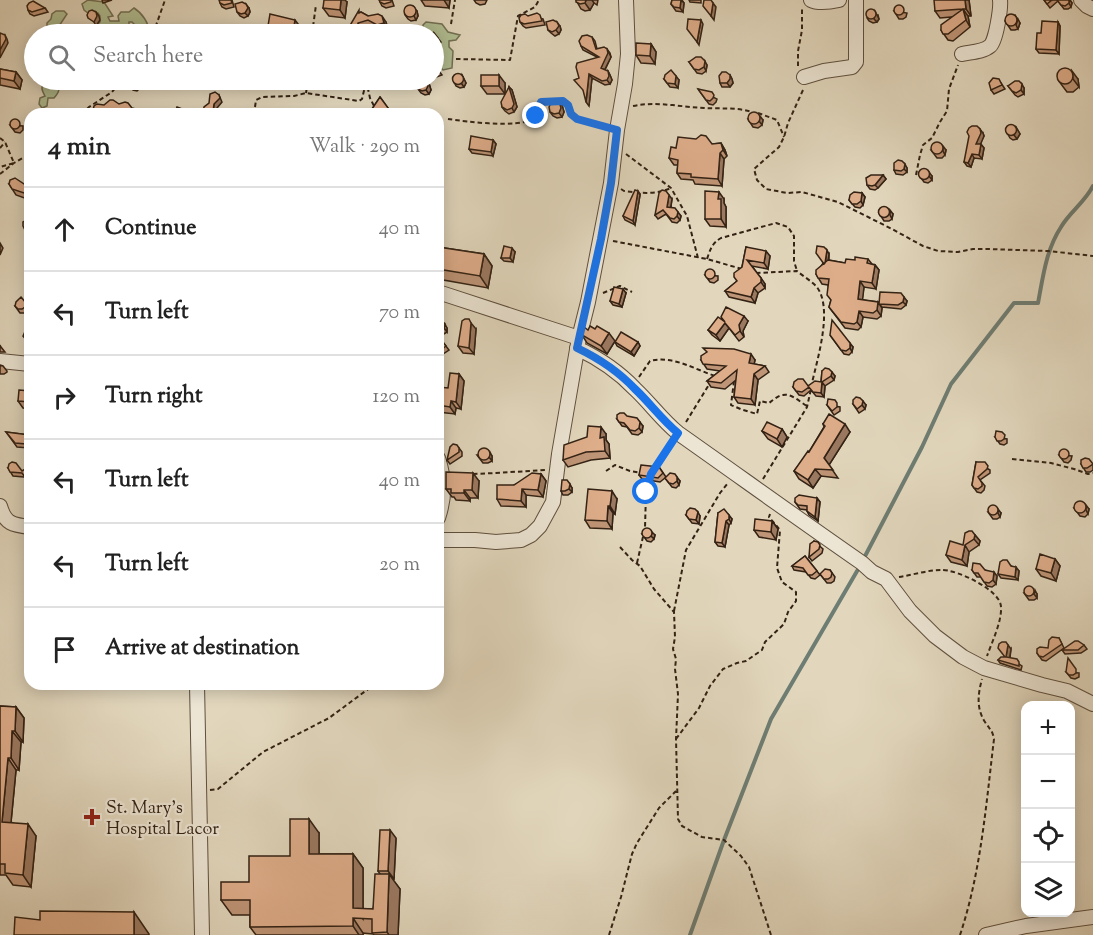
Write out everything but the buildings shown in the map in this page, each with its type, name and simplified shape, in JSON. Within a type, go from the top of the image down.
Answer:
[{"type":"street","points":[[444,540],[496,542],[520,540],[531,535],[546,516],[553,502],[578,343],[601,239],[626,84],[628,54],[626,0]]},
{"type":"street","points":[[811,0],[813,2],[839,0]]},
{"type":"street","points":[[804,76],[852,67],[856,62],[856,0]]},
{"type":"street","points":[[962,54],[984,50],[993,42],[1001,7],[1000,0]]},
{"type":"street","points":[[1081,0],[1093,9]]},
{"type":"street","points":[[444,294],[578,343],[634,388],[678,433],[776,501],[786,511],[872,572],[886,579],[910,610],[935,636],[963,657],[984,668],[1067,692],[1093,704]]},
{"type":"street","points":[[0,361],[24,364]]},
{"type":"street","points":[[0,507],[6,520],[14,525],[24,526]]},
{"type":"street","points":[[197,690],[202,935]]},
{"type":"street","points":[[986,935],[1026,926],[1093,917]]},
{"type":"path","points":[[157,24],[165,0]]},
{"type":"path","points":[[451,24],[455,0]]},
{"type":"path","points":[[456,59],[510,60],[518,15],[535,7],[539,0]]},
{"type":"path","points":[[801,0],[802,30],[798,65],[806,83],[779,147],[754,169],[757,180],[766,189],[787,193],[802,192],[838,202],[923,246],[938,251],[988,249],[1048,251],[1093,256]]},
{"type":"path","points":[[313,24],[316,5]]},
{"type":"path","points":[[916,175],[923,145],[932,138],[947,111],[949,88],[962,54]]},
{"type":"path","points":[[87,108],[114,90]]},
{"type":"path","points":[[255,108],[256,99],[262,96],[294,96],[306,93],[359,101],[362,99],[364,90]]},
{"type":"path","points":[[368,90],[375,108]]},
{"type":"path","points":[[448,119],[481,124],[524,122],[534,119],[541,102],[562,100],[577,119],[617,130]]},
{"type":"path","points":[[621,108],[646,103],[744,109],[777,120],[784,137]]},
{"type":"path","points":[[0,138],[5,142],[14,163]]},
{"type":"path","points":[[0,148],[5,142]]},
{"type":"path","points":[[616,145],[671,188],[687,216],[698,258]]},
{"type":"path","points":[[0,174],[24,157]]},
{"type":"path","points":[[0,167],[14,163]]},
{"type":"path","points":[[611,183],[624,191],[638,193],[652,193],[671,188]]},
{"type":"path","points":[[707,260],[711,248],[721,238],[776,223],[788,227],[794,236],[794,261],[798,271],[818,288],[823,305],[825,323],[807,407],[757,488]]},
{"type":"path","points":[[601,239],[698,258],[745,270]]},
{"type":"path","points":[[755,273],[798,271]]},
{"type":"path","points":[[588,302],[620,286],[632,292]]},
{"type":"path","points":[[634,388],[646,365],[654,360],[675,361],[716,376],[651,474],[646,492],[645,528],[638,563]]},
{"type":"path","points":[[728,377],[735,383],[731,405],[743,411],[757,414],[760,401],[769,403],[784,394],[807,407]]},
{"type":"path","points":[[1012,459],[1051,463],[1088,474],[1093,473]]},
{"type":"path","points":[[606,471],[615,465],[630,471],[651,474]]},
{"type":"path","points":[[444,475],[557,469]]},
{"type":"path","points":[[736,474],[720,493],[686,550],[674,612],[673,649],[676,659],[678,694],[676,739],[678,819],[682,826],[702,837],[724,840],[741,856],[749,867],[771,935]]},
{"type":"path","points":[[676,739],[699,708],[710,686],[723,669],[746,661],[762,650],[765,642],[784,624],[788,612],[796,601],[796,592],[782,582],[777,568],[780,530],[769,517],[776,501]]},
{"type":"path","points":[[620,547],[632,561],[638,563],[654,589],[674,612]]},
{"type":"path","points":[[886,579],[943,569],[976,581],[999,598],[1002,605],[978,693],[981,713],[985,722],[992,729],[994,739],[980,849],[973,888],[960,935]]},
{"type":"path","points":[[198,792],[218,789],[263,752],[329,718],[367,690]]},
{"type":"path","points":[[609,935],[637,843],[659,808],[678,791]]},
{"type":"green space","points":[[88,0],[104,2],[113,16],[108,17],[110,21],[119,21],[118,16],[121,12],[129,12],[134,8],[147,24],[129,22],[129,24],[98,24],[100,16],[98,13],[88,13],[82,4]]},
{"type":"green space","points":[[56,11],[64,11],[67,14],[60,24],[47,24]]},
{"type":"green space","points":[[444,27],[448,32],[460,35],[456,40],[449,41],[449,47],[453,51],[452,68],[444,70]]},
{"type":"green space","points":[[59,90],[54,98],[48,98],[47,106],[42,108],[39,104],[40,98],[45,96],[42,91]]},
{"type":"waterway","points":[[863,560],[922,447],[951,384],[1014,303],[1038,303],[1046,264],[1056,236],[1093,186]]},
{"type":"waterway","points":[[690,935],[771,719],[860,566]]},
{"type":"place","name":"St. Mary's Hospital Lacor","points":[[92,817]]},
{"type":"route","points":[[536,116],[541,102],[562,100],[577,119],[617,130],[601,239],[577,348],[610,368],[634,388],[678,433],[651,474],[646,492]]}]
